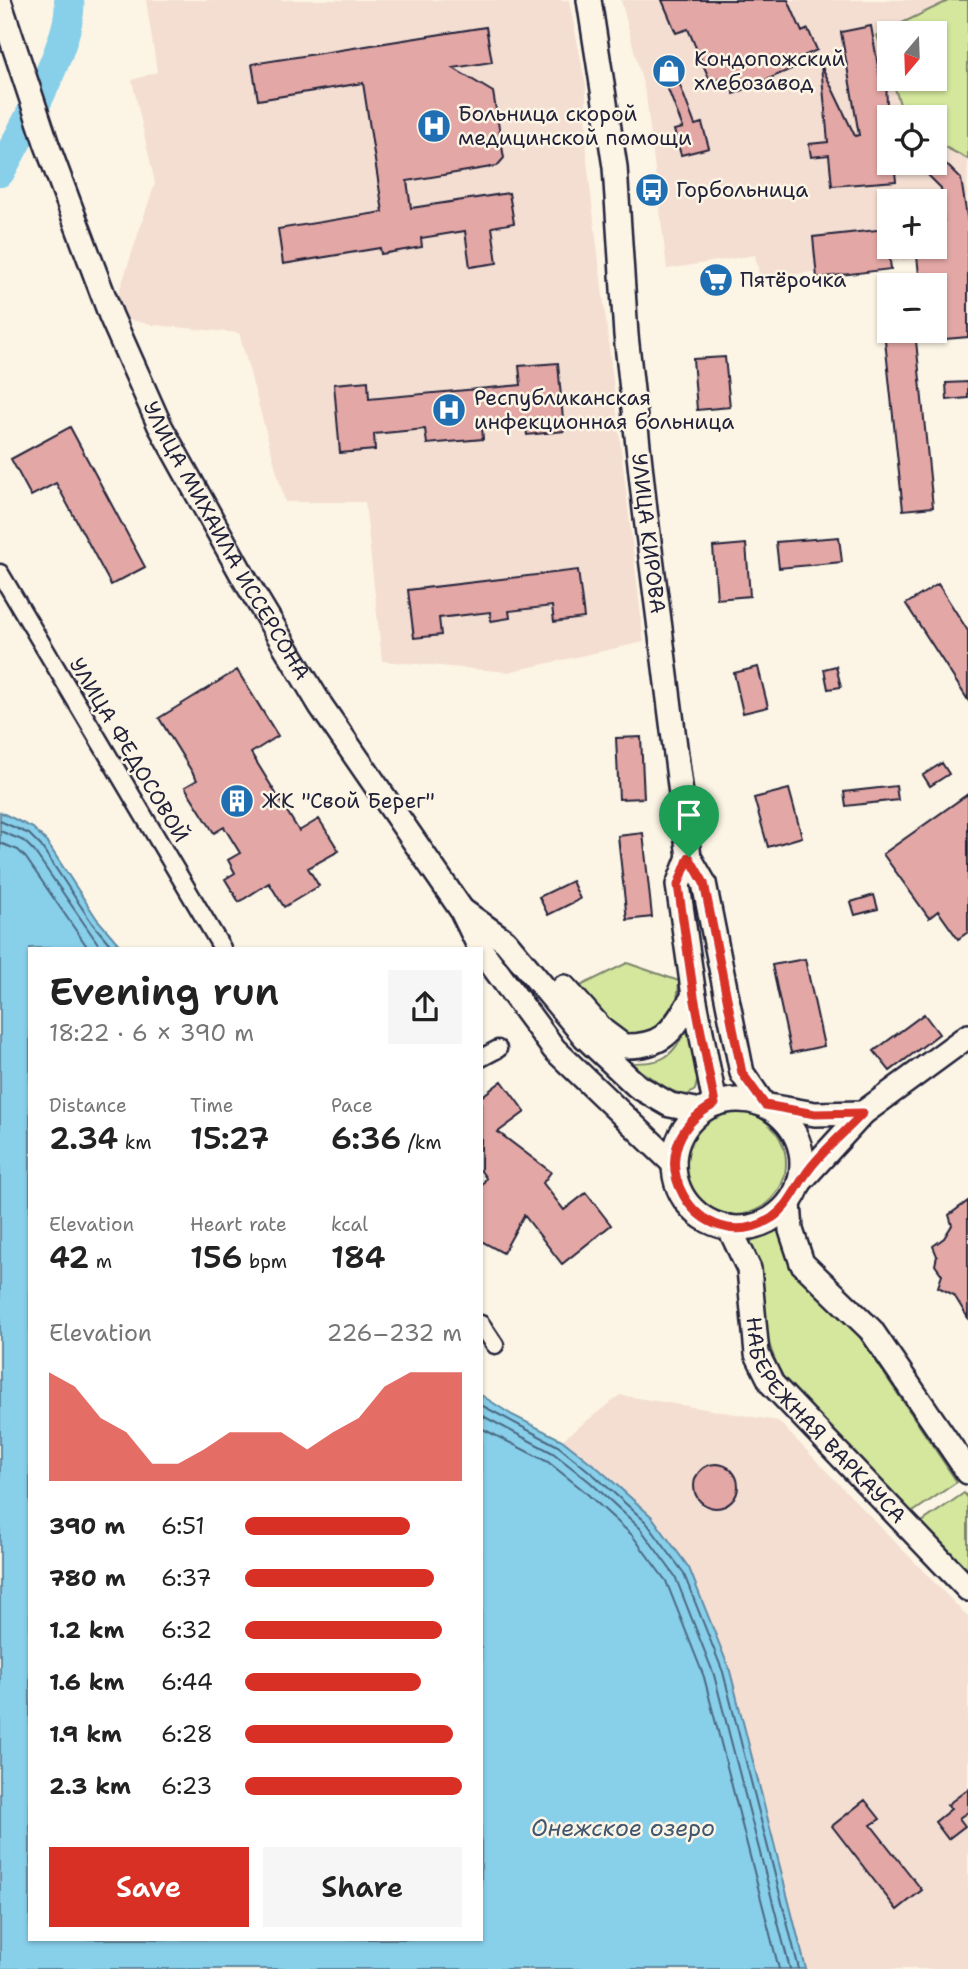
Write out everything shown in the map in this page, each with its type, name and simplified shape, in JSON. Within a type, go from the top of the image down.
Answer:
[{"type":"main road","name":"УЛИЦА КИРОВА","points":[[589,0],[615,167],[626,335],[645,510],[689,857],[704,883],[742,1073],[765,1105]]},
{"type":"main road","name":"УЛИЦА МИХАИЛА ИССЕРСОНА","points":[[0,4],[47,145],[111,316],[160,426],[244,578],[321,706],[461,909],[480,947]]},
{"type":"main road","name":"УЛИЦА КИРОВА","points":[[689,857],[678,885],[708,1108]]},
{"type":"main road","name":"УЛИЦА МИХАИЛА ИССЕРСОНА","points":[[461,909],[505,941],[584,1037],[637,1086],[670,1105],[708,1108]]},
{"type":"main road","points":[[505,941],[547,970],[603,1031],[623,1046],[657,1043],[670,1033],[694,996]]},
{"type":"main road","name":"УЛИЦА МИХАИЛА ИССЕРСОНА","points":[[483,952],[554,1049],[674,1164]]},
{"type":"main road","points":[[863,1113],[815,1114],[748,1100],[708,1108],[686,1125],[677,1144],[675,1178],[688,1203],[706,1220],[729,1227],[751,1226],[772,1218],[789,1203],[812,1165],[863,1113],[968,1036]]},
{"type":"main road","points":[[765,1105],[783,1118],[796,1138],[802,1160],[799,1183]]},
{"type":"main road","points":[[789,1203],[791,1230],[802,1263],[871,1330],[968,1472]]},
{"type":"main road","name":"НАБЕРЕЖНАЯ ВАРКАУСА","points":[[729,1227],[749,1269],[757,1354],[772,1384],[968,1589]]},
{"type":"street","name":"УЛИЦА ФЕДОСОВОЙ","points":[[0,573],[221,947]]},
{"type":"street","points":[[483,1057],[498,1048]]},
{"type":"street","points":[[483,1327],[495,1345]]},
{"type":"shaded area","points":[[146,0],[569,0],[586,85],[587,161],[644,642],[508,672],[382,661],[365,502],[285,502],[239,333],[154,325],[111,316],[155,183],[132,80],[157,72]]},
{"type":"shaded area","points":[[621,0],[950,0],[906,21],[877,21],[877,91],[896,91],[900,105],[877,105],[877,175],[947,175],[947,148],[968,159],[965,252],[947,254],[947,189],[877,189],[877,259],[912,259],[760,279],[755,255],[667,269],[646,96]]},
{"type":"shaded area","points":[[620,1395],[778,1421],[968,1617],[968,1969],[806,1969],[730,1671],[689,1568],[652,1517],[562,1440]]},
{"type":"green space","points":[[950,0],[968,0],[968,159],[947,148],[947,105],[900,105],[896,91],[947,91],[947,21],[906,21]]},
{"type":"green space","points":[[627,963],[679,981],[676,1004],[669,1020],[664,1026],[634,1038],[615,1027],[578,987]]},
{"type":"green space","points":[[688,1027],[699,1074],[695,1090],[686,1096],[670,1090],[628,1063],[650,1062],[665,1057]]},
{"type":"green space","points":[[734,1111],[754,1115],[771,1126],[782,1143],[786,1163],[782,1183],[771,1200],[754,1211],[734,1215],[714,1211],[697,1200],[686,1183],[682,1163],[686,1143],[697,1126],[714,1115]]},
{"type":"green space","points":[[779,1230],[790,1258],[853,1327],[957,1482],[910,1514],[785,1381],[777,1364],[761,1313],[748,1242]]},
{"type":"green space","points":[[964,1493],[968,1498],[968,1576],[919,1524]]},
{"type":"water","name":"Онежское озеро","points":[[0,812],[33,828],[46,841],[97,919],[121,947],[28,947],[28,1941],[483,1941],[483,1396],[512,1415],[562,1440],[600,1470],[652,1517],[689,1568],[730,1671],[806,1969],[0,1969]]},
{"type":"building","points":[[662,0],[788,0],[802,32],[808,29],[817,50],[795,60],[798,66],[734,94],[726,76],[711,83],[688,29],[676,33]]},
{"type":"building","points":[[871,26],[877,60],[877,91],[886,91],[887,105],[877,105],[877,175],[895,175],[896,181],[832,186],[829,155],[811,157],[809,144],[828,142],[821,65],[855,136],[859,135],[841,32]]},
{"type":"building","name":"Больница скорой медицинской помощи","points":[[486,27],[492,62],[453,68],[493,92],[504,158],[497,166],[407,181],[411,208],[509,193],[514,223],[492,227],[497,263],[470,267],[465,231],[421,238],[422,247],[381,254],[380,248],[283,264],[278,229],[383,212],[363,83],[258,100],[252,64]]},
{"type":"building","points":[[678,80],[695,125],[702,123],[709,148],[681,155],[674,130],[683,128],[666,84]]},
{"type":"building","points":[[947,165],[961,179],[968,223],[968,337],[947,339],[947,273],[919,273],[917,259],[947,259],[947,189],[941,188],[928,175],[947,175]]},
{"type":"building","points":[[877,230],[877,259],[890,259],[891,269],[817,278],[813,237]]},
{"type":"building","points":[[885,343],[916,343],[933,507],[903,510]]},
{"type":"building","points":[[725,357],[730,407],[697,410],[693,359]]},
{"type":"building","name":"Республиканская инфекционная больница","points":[[558,363],[564,431],[527,435],[525,422],[482,426],[483,439],[427,444],[425,429],[374,434],[375,450],[340,453],[334,384],[368,381],[369,399],[521,385],[519,366]]},
{"type":"building","points":[[968,382],[968,398],[947,400],[946,383]]},
{"type":"building","points":[[70,427],[145,567],[111,585],[56,483],[31,496],[11,459]]},
{"type":"building","points":[[839,537],[842,562],[779,568],[776,542]]},
{"type":"building","points":[[746,544],[750,596],[717,599],[713,547]]},
{"type":"building","points":[[578,570],[584,618],[554,622],[552,606],[509,611],[510,618],[491,621],[490,612],[439,618],[441,635],[414,638],[408,590]]},
{"type":"building","points":[[938,584],[968,631],[968,700],[906,604]]},
{"type":"building","points":[[836,666],[841,687],[828,689],[824,669]]},
{"type":"building","points":[[758,667],[768,707],[743,713],[734,673]]},
{"type":"building","name":"ЖК \"Свой Берег\"","points":[[237,670],[278,736],[251,753],[299,831],[319,819],[339,851],[308,868],[319,886],[284,907],[269,883],[239,902],[225,879],[235,873],[228,860],[240,853],[224,827],[214,833],[185,787],[197,780],[159,718]]},
{"type":"building","points":[[641,737],[644,798],[619,799],[616,738]]},
{"type":"building","points":[[942,763],[949,774],[930,786],[923,775]]},
{"type":"building","points":[[896,786],[898,800],[846,806],[844,792]]},
{"type":"building","points":[[789,789],[802,837],[768,847],[754,798]]},
{"type":"building","points":[[968,794],[968,932],[958,939],[938,911],[929,918],[883,854]]},
{"type":"building","points":[[643,833],[652,917],[627,920],[618,836]]},
{"type":"building","points":[[572,881],[580,899],[548,915],[539,897]]},
{"type":"building","points":[[874,895],[878,909],[855,915],[851,902]]},
{"type":"building","points":[[805,959],[824,1046],[791,1053],[772,965]]},
{"type":"building","points":[[924,1014],[939,1034],[890,1071],[874,1051]]},
{"type":"building","points":[[502,1081],[525,1112],[498,1132],[551,1172],[543,1183],[564,1210],[586,1193],[611,1225],[562,1264],[524,1215],[503,1253],[483,1242],[483,1183],[486,1178],[483,1174],[483,1095]]},
{"type":"building","points":[[968,1201],[968,1318],[954,1295],[938,1287],[942,1275],[935,1265],[937,1256],[933,1246],[944,1238],[952,1225],[949,1215]]},
{"type":"building","points":[[716,1464],[731,1471],[738,1486],[731,1501],[716,1508],[701,1501],[694,1486],[701,1471]]},
{"type":"building","points":[[968,1789],[968,1812],[959,1818],[965,1826],[948,1839],[935,1822],[951,1809],[947,1805]]},
{"type":"building","points":[[865,1800],[880,1819],[871,1825],[922,1890],[897,1910],[832,1826]]},
{"type":"waterway","points":[[0,172],[55,61],[69,16],[69,0]]},
{"type":"place","name":"Кондопожский хлебозавод","points":[[669,71]]},
{"type":"place","name":"Больница скорой медицинской помощи","points":[[434,126]]},
{"type":"place","name":"Горбольница","points":[[652,190]]},
{"type":"place","name":"Пятёрочка","points":[[716,280]]},
{"type":"place","name":"Республиканская инфекционная больница","points":[[449,410]]},
{"type":"place","name":"ЖК \"Свой Берег\"","points":[[237,801]]},
{"type":"route","points":[[689,857],[704,883],[742,1073],[765,1105],[815,1114],[863,1113],[812,1165],[789,1203],[772,1218],[751,1226],[729,1227],[706,1220],[688,1203],[675,1178],[677,1144],[686,1125],[701,1111],[715,1104],[694,996],[678,885],[689,857]]}]
